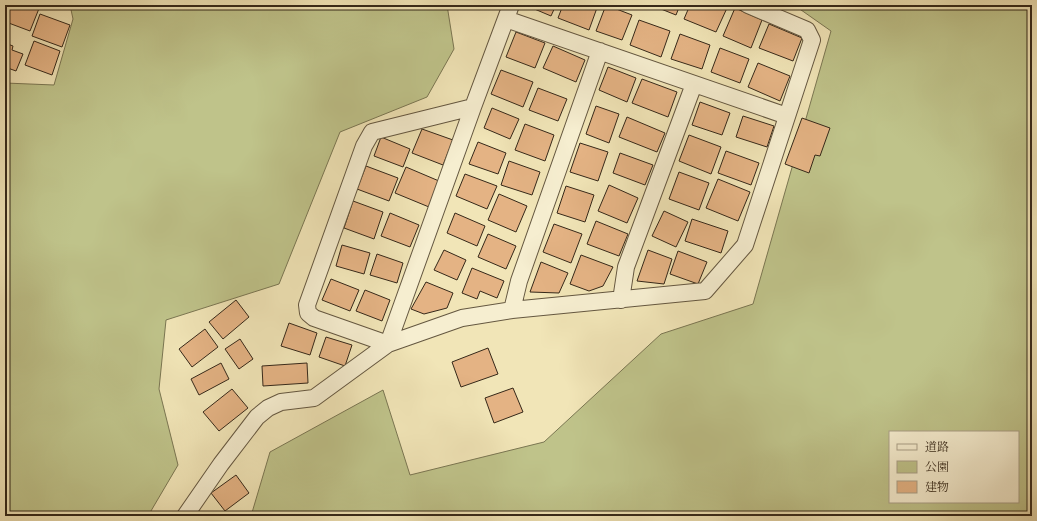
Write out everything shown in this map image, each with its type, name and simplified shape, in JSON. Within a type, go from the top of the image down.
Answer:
[{"type":"street","points":[[185,516],[221,464],[257,417],[268,408],[281,402],[314,398],[388,344],[462,318],[512,310],[705,291],[744,245],[812,40],[806,30],[748,5]]},
{"type":"street","points":[[388,344],[508,12],[600,51],[787,116]]},
{"type":"street","points":[[512,310],[519,281],[600,51]]},
{"type":"street","points":[[622,300],[626,267],[694,84]]},
{"type":"street","points":[[388,344],[314,318],[308,313],[307,305],[364,146],[372,132],[473,107]]},
{"type":"green space","points":[[70,5],[447,5],[454,49],[427,97],[340,132],[279,284],[166,320],[159,389],[178,465],[148,516],[5,516],[5,83],[54,85],[73,19]]},
{"type":"green space","points":[[794,5],[1032,5],[1032,516],[251,516],[270,452],[383,390],[410,475],[544,442],[661,334],[753,304],[831,31]]},
{"type":"building","points":[[5,5],[40,6],[30,31],[6,22],[7,18],[5,17]]},
{"type":"building","points":[[525,5],[556,5],[551,16]]},
{"type":"building","points":[[563,5],[598,5],[589,30],[558,18]]},
{"type":"building","points":[[606,5],[632,15],[622,40],[596,31]]},
{"type":"building","points":[[651,5],[680,5],[676,15]]},
{"type":"building","points":[[690,5],[720,5],[727,8],[716,32],[684,19]]},
{"type":"building","points":[[735,8],[762,20],[751,48],[723,36]]},
{"type":"building","points":[[40,14],[70,25],[62,47],[32,36]]},
{"type":"building","points":[[639,20],[670,31],[661,57],[630,45]]},
{"type":"building","points":[[769,24],[802,38],[793,61],[759,48]]},
{"type":"building","points":[[516,32],[545,43],[535,68],[506,57]]},
{"type":"building","points":[[680,34],[710,45],[702,69],[671,59]]},
{"type":"building","points":[[34,41],[60,51],[52,75],[25,65]]},
{"type":"building","points":[[5,43],[13,46],[12,50],[23,54],[16,71],[5,67]]},
{"type":"building","points":[[553,46],[585,60],[576,82],[543,68]]},
{"type":"building","points":[[720,48],[749,59],[740,83],[711,72]]},
{"type":"building","points":[[758,63],[790,76],[780,101],[748,87]]},
{"type":"building","points":[[608,67],[636,78],[627,102],[599,90]]},
{"type":"building","points":[[501,70],[533,82],[523,107],[491,94]]},
{"type":"building","points":[[642,79],[677,92],[668,117],[632,103]]},
{"type":"building","points":[[538,88],[567,99],[558,121],[529,110]]},
{"type":"building","points":[[700,102],[730,113],[722,135],[692,125]]},
{"type":"building","points":[[596,106],[619,114],[609,143],[586,134]]},
{"type":"building","points":[[492,108],[519,119],[510,139],[484,128]]},
{"type":"building","points":[[743,116],[774,126],[767,147],[736,137]]},
{"type":"building","points":[[627,117],[665,133],[657,152],[619,137]]},
{"type":"building","points":[[802,118],[830,128],[820,156],[815,155],[809,173],[785,164]]},
{"type":"building","points":[[525,124],[554,135],[545,161],[515,150]]},
{"type":"building","points":[[422,129],[453,140],[443,165],[412,153]]},
{"type":"building","points":[[689,135],[721,147],[711,174],[679,161]]},
{"type":"building","points":[[381,137],[410,149],[403,167],[374,156]]},
{"type":"building","points":[[478,142],[506,153],[498,174],[469,164]]},
{"type":"building","points":[[580,143],[608,152],[598,181],[570,172]]},
{"type":"building","points":[[726,151],[759,163],[751,185],[718,173]]},
{"type":"building","points":[[620,153],[653,165],[645,185],[613,173]]},
{"type":"building","points":[[509,161],[540,172],[532,195],[501,185]]},
{"type":"building","points":[[366,166],[398,178],[389,201],[357,189]]},
{"type":"building","points":[[406,167],[439,181],[429,207],[395,193]]},
{"type":"building","points":[[679,172],[709,183],[699,210],[669,199]]},
{"type":"building","points":[[465,174],[497,186],[487,209],[456,196]]},
{"type":"building","points":[[718,179],[750,192],[738,221],[706,208]]},
{"type":"building","points":[[609,185],[638,198],[627,223],[598,211]]},
{"type":"building","points":[[566,186],[594,195],[585,222],[557,213]]},
{"type":"building","points":[[499,194],[527,206],[516,232],[488,220]]},
{"type":"building","points":[[353,201],[383,212],[374,239],[344,228]]},
{"type":"building","points":[[664,211],[688,222],[676,247],[652,236]]},
{"type":"building","points":[[390,213],[419,225],[410,247],[381,236]]},
{"type":"building","points":[[455,213],[485,226],[477,246],[447,233]]},
{"type":"building","points":[[692,219],[728,231],[721,253],[685,241]]},
{"type":"building","points":[[596,221],[628,234],[619,256],[587,244]]},
{"type":"building","points":[[554,224],[582,234],[571,263],[543,252]]},
{"type":"building","points":[[488,234],[516,246],[506,269],[478,257]]},
{"type":"building","points":[[342,245],[370,253],[364,274],[336,266]]},
{"type":"building","points":[[444,250],[466,260],[457,280],[434,270]]},
{"type":"building","points":[[648,250],[672,259],[664,284],[637,281]]},
{"type":"building","points":[[678,251],[707,262],[698,284],[670,274]]},
{"type":"building","points":[[377,254],[403,263],[397,283],[370,275]]},
{"type":"building","points":[[581,255],[613,267],[603,286],[589,291],[570,284]]},
{"type":"building","points":[[541,262],[568,273],[559,293],[530,292]]},
{"type":"building","points":[[472,268],[504,281],[497,298],[480,291],[477,299],[462,293]]},
{"type":"building","points":[[331,279],[359,290],[350,311],[322,300]]},
{"type":"building","points":[[426,282],[453,293],[447,308],[424,314],[411,309]]},
{"type":"building","points":[[365,290],[390,300],[382,321],[356,311]]},
{"type":"building","points":[[236,300],[249,317],[223,339],[209,322]]},
{"type":"building","points":[[289,323],[317,333],[310,355],[281,346]]},
{"type":"building","points":[[205,329],[218,347],[192,367],[179,349]]},
{"type":"building","points":[[326,337],[352,345],[345,366],[319,357]]},
{"type":"building","points":[[240,339],[253,359],[239,369],[225,349]]},
{"type":"building","points":[[488,348],[498,374],[461,387],[452,362]]},
{"type":"building","points":[[221,363],[229,379],[199,395],[191,379]]},
{"type":"building","points":[[307,363],[308,383],[263,386],[262,366]]},
{"type":"building","points":[[513,388],[523,412],[494,423],[485,398]]},
{"type":"building","points":[[232,389],[248,408],[219,431],[203,412]]},
{"type":"building","points":[[236,475],[249,493],[225,511],[211,493]]}]
